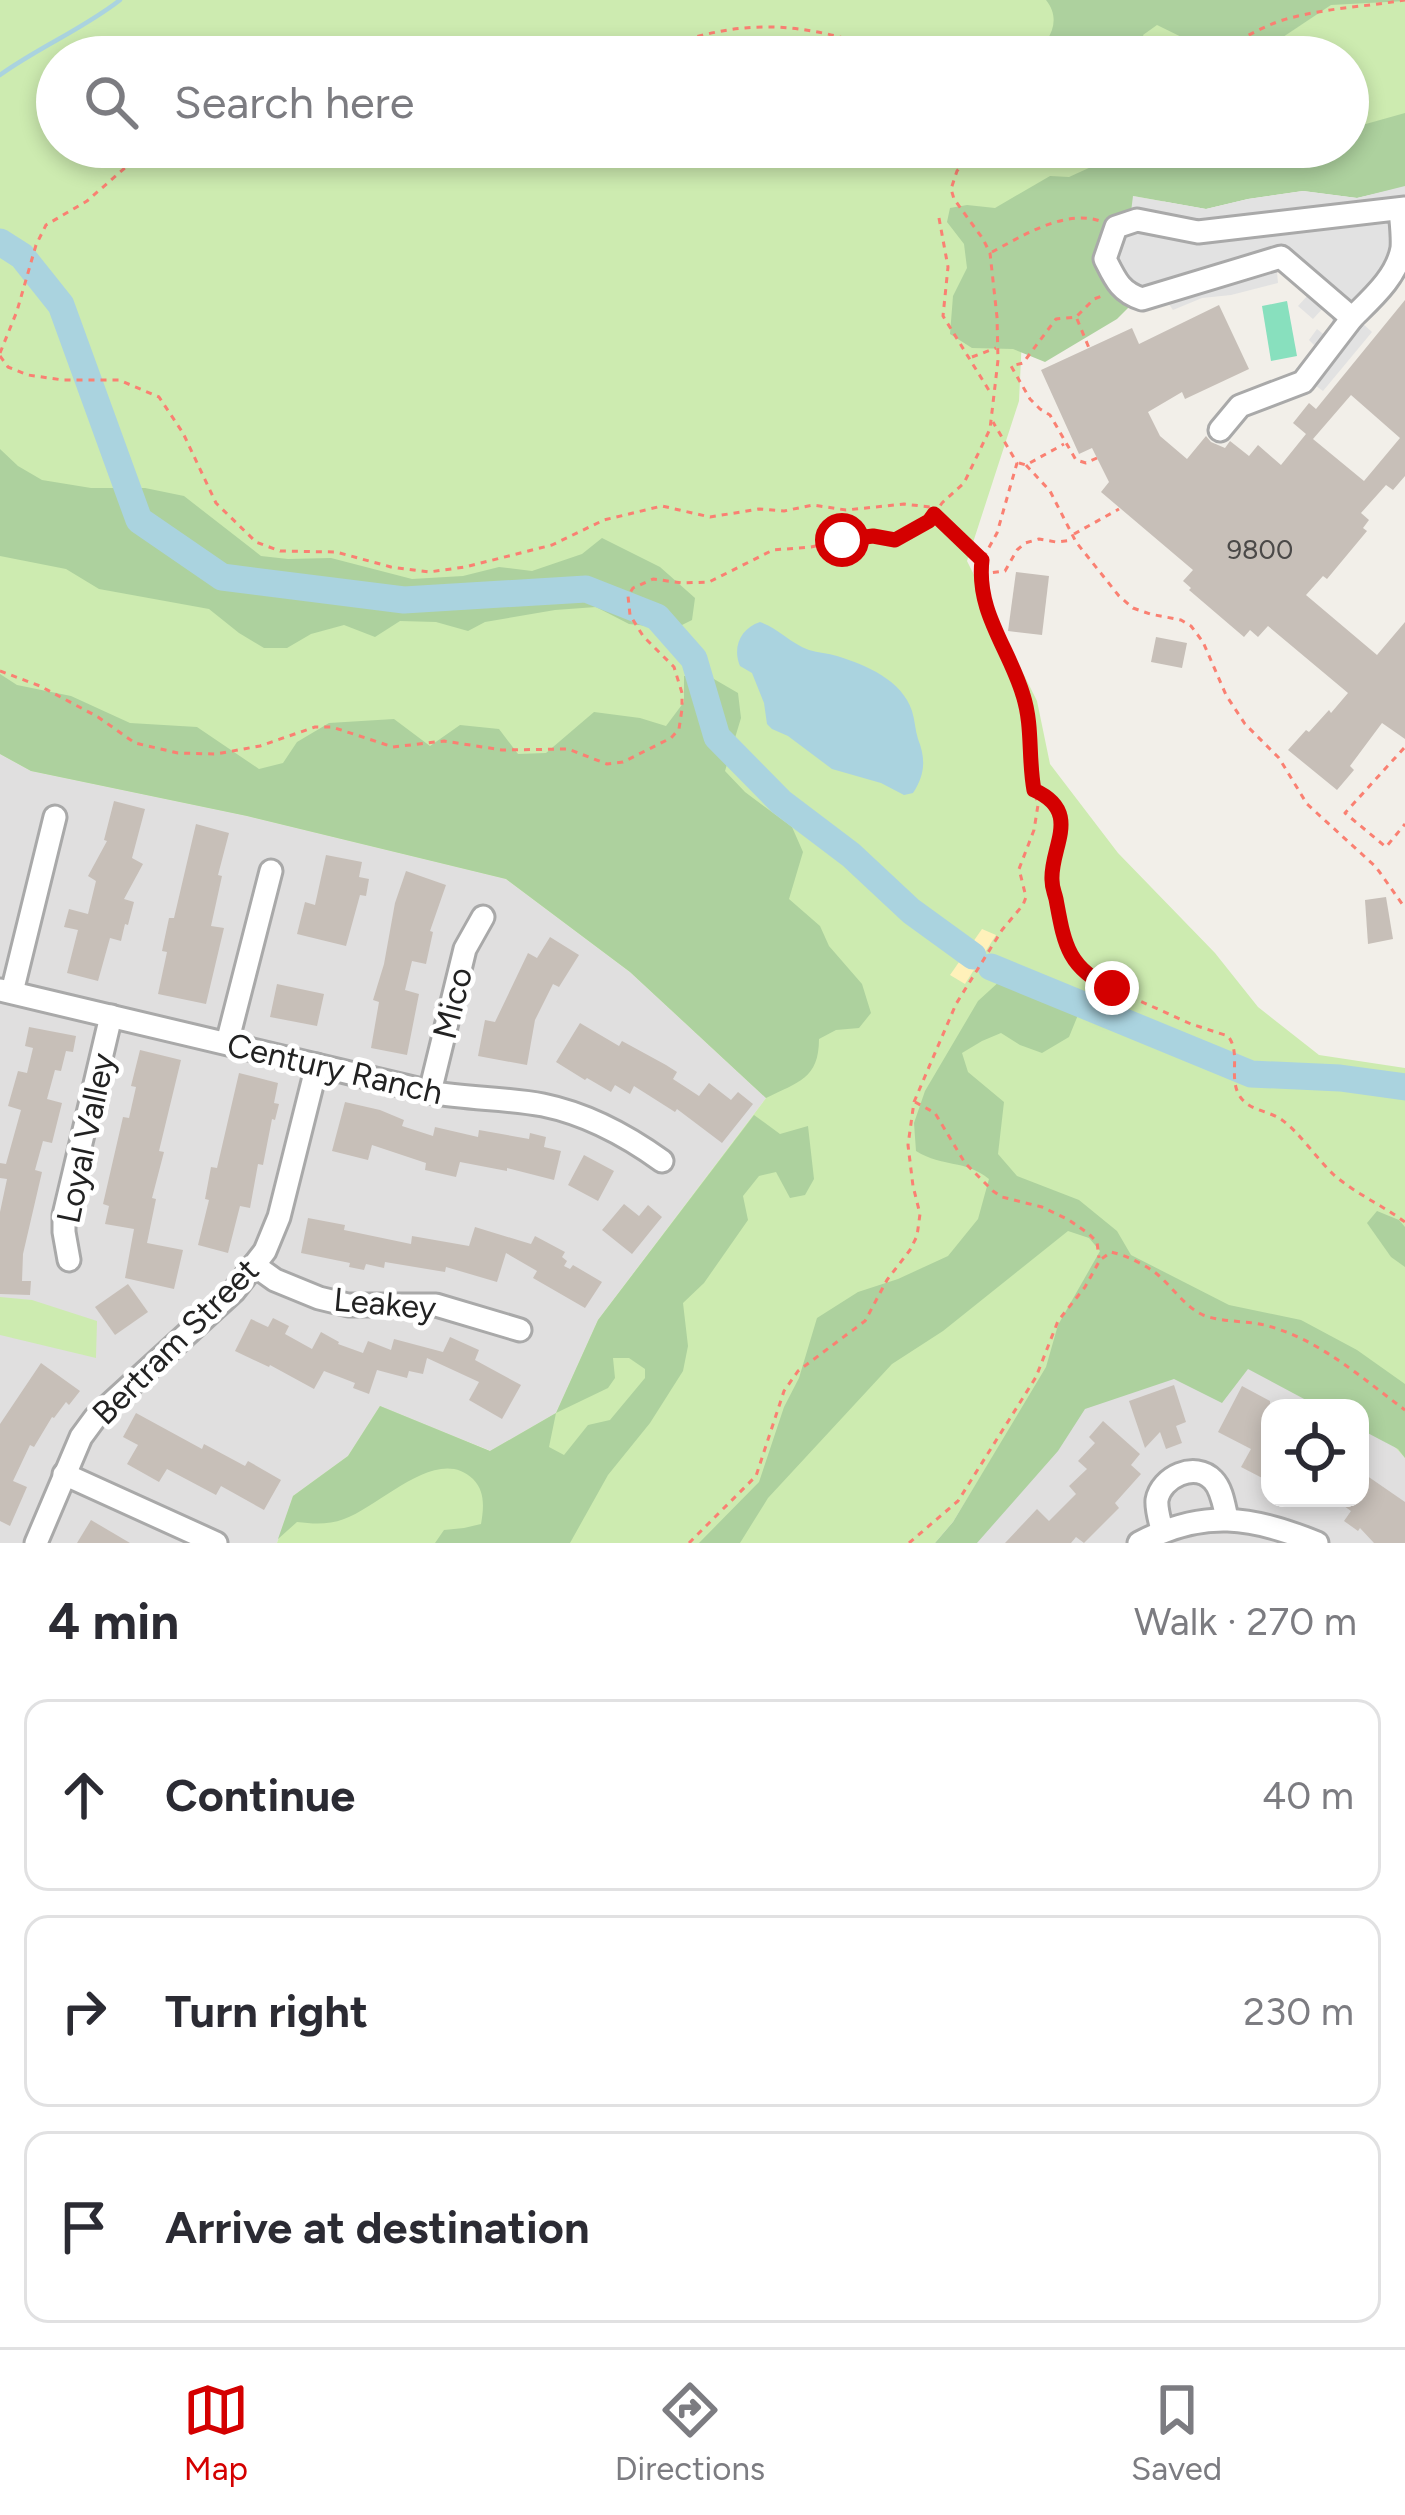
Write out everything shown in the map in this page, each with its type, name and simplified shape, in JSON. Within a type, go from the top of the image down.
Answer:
[{"type":"street","points":[[1220,430],[1240,406],[1303,382],[1352,318],[1380,291],[1402,246],[1402,208],[1198,232],[1137,220],[1115,230],[1105,259],[1119,287],[1142,299],[1282,257]]},
{"type":"street","points":[[1279,222],[1282,257],[1352,318]]},
{"type":"street","points":[[6,991],[55,817]]},
{"type":"street","points":[[227,1043],[271,872]]},
{"type":"street","name":"Mico","points":[[430,1092],[465,949],[483,917]]},
{"type":"street","name":"Century Ranch","points":[[6,991],[430,1092],[545,1106],[587,1118],[662,1161]]},
{"type":"street","name":"Loyal Valley","points":[[69,1260],[64,1215],[111,1016]]},
{"type":"street","name":"Bertram Street","points":[[36,1543],[81,1437],[94,1418],[234,1291],[265,1251],[279,1217],[317,1065]]},
{"type":"street","name":"Leakey","points":[[254,1265],[274,1280],[319,1298],[348,1305],[436,1305],[520,1330]]},
{"type":"street","points":[[1162,1530],[1156,1503],[1164,1485],[1177,1474],[1198,1472],[1212,1479],[1227,1518]]},
{"type":"street","points":[[64,1474],[215,1543]]},
{"type":"street","points":[[1138,1543],[1162,1530],[1227,1518],[1255,1521],[1317,1543]]},
{"type":"path","points":[[1245,36],[1286,19],[1405,0]]},
{"type":"path","points":[[705,36],[764,25],[832,36]]},
{"type":"path","points":[[125,168],[80,207],[50,220],[42,230],[0,350],[8,367],[28,375],[119,380],[159,397],[223,512],[256,542],[280,551],[336,552],[429,572],[552,545],[604,520],[662,506],[710,517],[813,505],[859,510],[918,504],[930,507],[982,560]]},
{"type":"path","points":[[0,671],[40,686],[135,743],[178,754],[216,754],[260,746],[315,727],[332,727],[393,747],[444,741],[502,751],[568,749],[608,764],[623,762],[671,738],[682,719],[682,693],[674,667],[630,615],[628,596],[634,588],[653,579],[709,582],[773,550],[859,536],[895,540],[929,521],[964,483],[992,420],[998,347],[990,253],[950,189],[960,168]]},
{"type":"path","points":[[990,253],[1040,229],[1082,216],[1096,218],[1115,230]]},
{"type":"path","points":[[939,218],[948,267],[943,316],[992,396]]},
{"type":"path","points":[[997,363],[1023,363],[1056,319],[1076,317],[1094,299],[1106,295]]},
{"type":"path","points":[[1076,317],[1090,348]]},
{"type":"path","points":[[970,358],[998,347]]},
{"type":"path","points":[[1011,366],[1030,399],[1050,415],[1081,462],[1097,458]]},
{"type":"path","points":[[689,1543],[756,1476],[791,1379],[866,1321],[887,1280],[910,1250],[920,1214],[908,1145],[914,1102],[956,1004],[1002,930],[1024,905],[1019,868],[1037,818],[1024,697],[991,622],[981,574],[1017,463],[992,420]]},
{"type":"path","points":[[1026,465],[1066,443]]},
{"type":"path","points":[[1017,463],[1026,465],[1050,491],[1099,574],[1133,608],[1191,626],[1204,642],[1226,695],[1245,724],[1279,758],[1306,804],[1376,867],[1405,908]]},
{"type":"path","points":[[981,574],[1005,571],[1017,550],[1031,541],[1074,537],[1120,508]]},
{"type":"path","points":[[1010,565],[1016,572]]},
{"type":"path","points":[[1404,748],[1345,813],[1386,847],[1405,824]]},
{"type":"path","points":[[1034,790],[1055,809],[1062,826],[1052,881],[1061,935],[1076,964],[1100,983],[1228,1036],[1235,1049],[1236,1088],[1245,1103],[1280,1118],[1346,1185],[1405,1222]]},
{"type":"path","points":[[914,1102],[935,1113],[965,1162],[1002,1197],[1069,1220],[1111,1252],[1154,1272],[1202,1314],[1266,1325],[1322,1351],[1405,1410]]},
{"type":"path","points":[[1096,1242],[1100,1260]]},
{"type":"path","points":[[909,1543],[958,1501],[1026,1396],[1058,1321],[1100,1260],[1111,1252]]},
{"type":"shaded area","points":[[1405,186],[1405,271],[1362,323],[1372,332],[1323,391],[1301,375],[1318,349],[1309,340],[1317,329],[1327,337],[1332,332],[1332,316],[1325,306],[1313,319],[1298,306],[1309,294],[1283,272],[1277,272],[1278,283],[1202,298],[1173,310],[1166,300],[1133,303],[1104,229],[1131,212],[1133,196],[1206,209],[1303,191],[1357,198]]},
{"type":"shaded area","points":[[0,754],[31,771],[247,816],[506,879],[630,972],[766,1098],[598,1320],[556,1413],[491,1451],[380,1407],[348,1456],[293,1496],[277,1543],[0,1543]]},
{"type":"shaded area","points":[[1105,1273],[1314,1399],[1261,1399],[1261,1507],[1369,1507],[1369,1432],[1405,1458],[1405,1543],[935,1543],[953,1522]]},
{"type":"green space","points":[[0,0],[1405,0],[1405,151],[1369,156],[1369,36],[36,36],[36,168],[1280,168],[1185,181],[1022,337],[1019,401],[967,561],[1037,701],[1050,764],[1118,853],[1215,953],[1258,1007],[1319,1055],[1405,1068],[1405,1458],[1369,1418],[1369,1399],[1343,1399],[1105,1274],[953,1522],[935,1543],[277,1543],[293,1496],[348,1456],[380,1406],[490,1451],[556,1413],[598,1320],[766,1098],[630,972],[506,879],[247,816],[31,771],[0,754]]},
{"type":"green space","points":[[1046,0],[1405,0],[1331,5],[1284,36],[1179,36],[1157,25],[1143,36],[1048,36],[1053,24]]},
{"type":"green space","points":[[1405,113],[1405,187],[1357,198],[1303,191],[1206,209],[1133,196],[1133,303],[1117,319],[1045,362],[1013,349],[972,348],[950,334],[953,296],[967,268],[964,244],[947,222],[950,208],[995,208],[1050,176],[1069,177],[1089,168],[1369,168],[1369,123]]},
{"type":"green space","points":[[1287,301],[1297,356],[1271,361],[1262,306]]},
{"type":"green space","points":[[0,449],[42,480],[184,496],[261,556],[331,558],[412,579],[463,576],[499,567],[532,571],[582,554],[602,538],[660,567],[695,598],[692,620],[680,626],[664,621],[648,626],[629,624],[596,607],[485,622],[468,631],[436,622],[400,621],[375,637],[344,625],[311,634],[287,648],[264,648],[209,609],[99,589],[66,569],[0,556]]},
{"type":"green space","points":[[0,674],[17,685],[71,696],[130,723],[197,727],[259,769],[283,763],[297,742],[329,723],[394,719],[430,746],[460,725],[499,729],[518,754],[546,753],[594,712],[666,726],[684,702],[684,676],[707,675],[738,693],[741,718],[725,771],[792,827],[803,852],[789,899],[820,926],[829,946],[862,984],[871,1013],[859,1028],[836,1030],[819,1039],[811,1071],[766,1098],[630,972],[506,879],[247,816],[31,771],[0,754]]},
{"type":"green space","points":[[1001,980],[1032,989],[1078,1015],[1069,1037],[1042,1053],[1001,1033],[962,1053],[968,1072],[1004,1102],[998,1154],[1017,1176],[1079,1200],[1117,1231],[1131,1255],[1229,1305],[1301,1320],[1357,1350],[1405,1384],[1405,1458],[1369,1434],[1369,1399],[1304,1399],[1248,1369],[1222,1403],[1174,1379],[1085,1409],[1058,1451],[977,1543],[935,1543],[953,1522],[1046,1367],[1058,1325],[1100,1251],[1089,1238],[1068,1231],[943,1331],[892,1364],[768,1498],[740,1543],[699,1543],[759,1482],[817,1318],[858,1292],[948,1256],[978,1219],[989,1179],[916,1151],[914,1123],[925,1091],[978,1001]]},
{"type":"green space","points":[[754,1115],[780,1134],[808,1126],[814,1179],[805,1195],[790,1198],[776,1172],[759,1176],[743,1196],[748,1220],[704,1283],[683,1303],[688,1346],[683,1371],[650,1423],[608,1475],[570,1543],[435,1543],[444,1530],[481,1524],[483,1511],[482,1494],[473,1479],[459,1470],[443,1469],[409,1481],[344,1519],[297,1522],[278,1539],[293,1496],[348,1456],[380,1406],[490,1451],[556,1413],[598,1320]],"holes":[[[613,1358],[629,1358],[645,1369],[645,1378],[610,1420],[588,1425],[564,1455],[549,1447],[556,1413],[608,1388],[615,1378]]]},
{"type":"green space","points":[[1377,1211],[1405,1227],[1405,1267],[1391,1257],[1367,1223]]},
{"type":"green space","points":[[0,1297],[32,1300],[97,1321],[96,1358],[0,1335]]},
{"type":"sand","points":[[982,929],[996,935],[965,984],[950,975]]},
{"type":"water","points":[[760,622],[809,650],[871,669],[892,682],[912,711],[922,753],[922,773],[913,793],[904,795],[832,769],[767,724],[752,673],[740,666],[737,652],[743,634]]},
{"type":"building","points":[[1405,300],[1405,476],[1393,490],[1386,485],[1361,513],[1369,520],[1363,528],[1367,531],[1327,579],[1323,576],[1306,595],[1377,655],[1405,622],[1405,739],[1382,723],[1337,790],[1288,750],[1348,693],[1268,626],[1258,637],[1250,630],[1244,637],[1189,590],[1183,581],[1193,570],[1101,492],[1109,482],[1092,448],[1079,454],[1041,370],[1132,328],[1139,344],[1219,305],[1249,369],[1185,399],[1182,392],[1148,412],[1160,436],[1187,459],[1206,436],[1225,448],[1230,441],[1249,456],[1258,445],[1281,465],[1306,434],[1293,423],[1309,403],[1316,409]],"holes":[[[1351,395],[1400,438],[1364,481],[1313,439]]]},
{"type":"building","points":[[1016,572],[1049,576],[1042,635],[1008,631]]},
{"type":"building","points":[[1156,637],[1187,643],[1182,668],[1151,662]]},
{"type":"building","points":[[114,801],[145,809],[132,858],[143,864],[124,899],[134,902],[128,925],[121,941],[110,938],[98,981],[67,973],[78,930],[64,927],[69,909],[88,914],[96,881],[88,876],[107,841]]},
{"type":"building","points":[[196,824],[229,833],[211,926],[224,928],[206,1004],[158,994],[169,918],[174,918]]},
{"type":"building","points":[[326,855],[362,862],[359,877],[369,879],[346,946],[297,934],[305,902],[315,905]]},
{"type":"building","points":[[406,871],[446,885],[430,931],[426,964],[412,961],[405,990],[419,994],[407,1055],[371,1048],[379,1002],[373,1000]]},
{"type":"building","points":[[1386,897],[1393,939],[1368,944],[1365,900]]},
{"type":"building","points":[[550,937],[579,955],[559,987],[553,984],[535,1020],[527,1065],[478,1056],[485,1020],[495,1022],[528,953],[537,958]]},
{"type":"building","points":[[277,984],[324,994],[317,1026],[270,1017]]},
{"type":"building","points":[[580,1023],[666,1065],[677,1072],[673,1079],[699,1096],[709,1083],[731,1100],[738,1092],[753,1104],[722,1143],[677,1109],[634,1086],[630,1094],[615,1085],[611,1092],[585,1080],[556,1062]]},
{"type":"building","points":[[29,1027],[76,1036],[73,1052],[66,1051],[61,1071],[55,1070],[47,1099],[62,1103],[52,1143],[43,1141],[35,1170],[42,1172],[23,1254],[22,1281],[31,1281],[30,1295],[0,1294],[0,1212],[7,1179],[0,1178],[0,1163],[6,1164],[21,1110],[8,1106],[18,1071],[27,1073],[33,1048],[25,1046]]},
{"type":"building","points":[[140,1050],[181,1060],[159,1151],[164,1152],[147,1243],[183,1250],[174,1289],[125,1278],[134,1229],[105,1224],[109,1206],[103,1204],[123,1117],[129,1118]]},
{"type":"building","points":[[239,1073],[278,1083],[274,1103],[279,1104],[263,1165],[258,1164],[250,1208],[240,1206],[228,1253],[198,1245],[211,1167],[217,1168]]},
{"type":"building","points":[[345,1102],[380,1110],[404,1120],[402,1126],[433,1136],[435,1127],[478,1137],[479,1130],[529,1139],[530,1133],[546,1137],[544,1147],[561,1151],[554,1180],[460,1162],[456,1177],[425,1170],[426,1163],[372,1145],[368,1160],[332,1151]]},
{"type":"building","points":[[584,1155],[614,1171],[598,1201],[568,1185]]},
{"type":"building","points":[[624,1204],[639,1216],[648,1205],[662,1217],[632,1254],[602,1230]]},
{"type":"building","points":[[308,1218],[411,1244],[412,1236],[469,1246],[475,1227],[531,1244],[535,1236],[565,1252],[564,1266],[570,1269],[573,1265],[602,1282],[585,1308],[533,1278],[537,1271],[506,1253],[497,1282],[446,1267],[445,1272],[385,1262],[384,1268],[349,1267],[350,1263],[301,1253]]},
{"type":"building","points":[[128,1284],[148,1312],[115,1335],[95,1307]]},
{"type":"building","points":[[273,1318],[289,1326],[285,1334],[312,1349],[321,1332],[363,1353],[368,1341],[391,1350],[394,1339],[443,1352],[450,1337],[479,1350],[475,1360],[521,1385],[502,1419],[469,1400],[479,1382],[427,1358],[423,1374],[409,1371],[407,1378],[377,1370],[369,1394],[324,1371],[314,1389],[235,1351],[251,1319],[268,1327]]},
{"type":"building","points":[[41,1363],[80,1391],[52,1417],[34,1447],[30,1445],[13,1481],[27,1487],[10,1526],[0,1521],[0,1424]]},
{"type":"building","points":[[1174,1385],[1186,1422],[1176,1426],[1182,1443],[1166,1449],[1160,1432],[1145,1448],[1129,1401]]},
{"type":"building","points":[[1242,1386],[1266,1399],[1261,1399],[1261,1477],[1241,1467],[1251,1449],[1218,1432]]},
{"type":"building","points":[[136,1413],[202,1449],[204,1444],[245,1466],[248,1461],[281,1480],[264,1510],[221,1486],[216,1495],[167,1469],[159,1482],[127,1464],[138,1445],[123,1437]]},
{"type":"building","points":[[1103,1421],[1140,1454],[1131,1465],[1141,1474],[1115,1503],[1119,1508],[1084,1543],[1076,1537],[1071,1543],[1005,1543],[1037,1509],[1049,1521],[1076,1494],[1069,1486],[1087,1469],[1078,1461],[1095,1443],[1089,1437]]},
{"type":"building","points":[[1369,1477],[1405,1502],[1405,1543],[1374,1543],[1360,1528],[1344,1521],[1351,1511],[1345,1507],[1369,1507]]},
{"type":"building","points":[[91,1520],[130,1543],[77,1543]]},
{"type":"waterway","points":[[64,36],[120,0]]},
{"type":"waterway","points":[[0,75],[36,52]]},
{"type":"waterway","points":[[0,242],[22,256],[61,305],[139,520],[222,577],[404,600],[586,589],[657,617],[694,659],[717,737],[781,802],[851,855],[911,911],[973,956]]},
{"type":"waterway","points":[[991,967],[1251,1074],[1405,1087]]},
{"type":"route","points":[[842,540],[859,536],[895,540],[934,514],[982,560],[983,596],[1024,697],[1034,790],[1055,809],[1062,826],[1052,872],[1061,935],[1082,971],[1112,988]]}]
